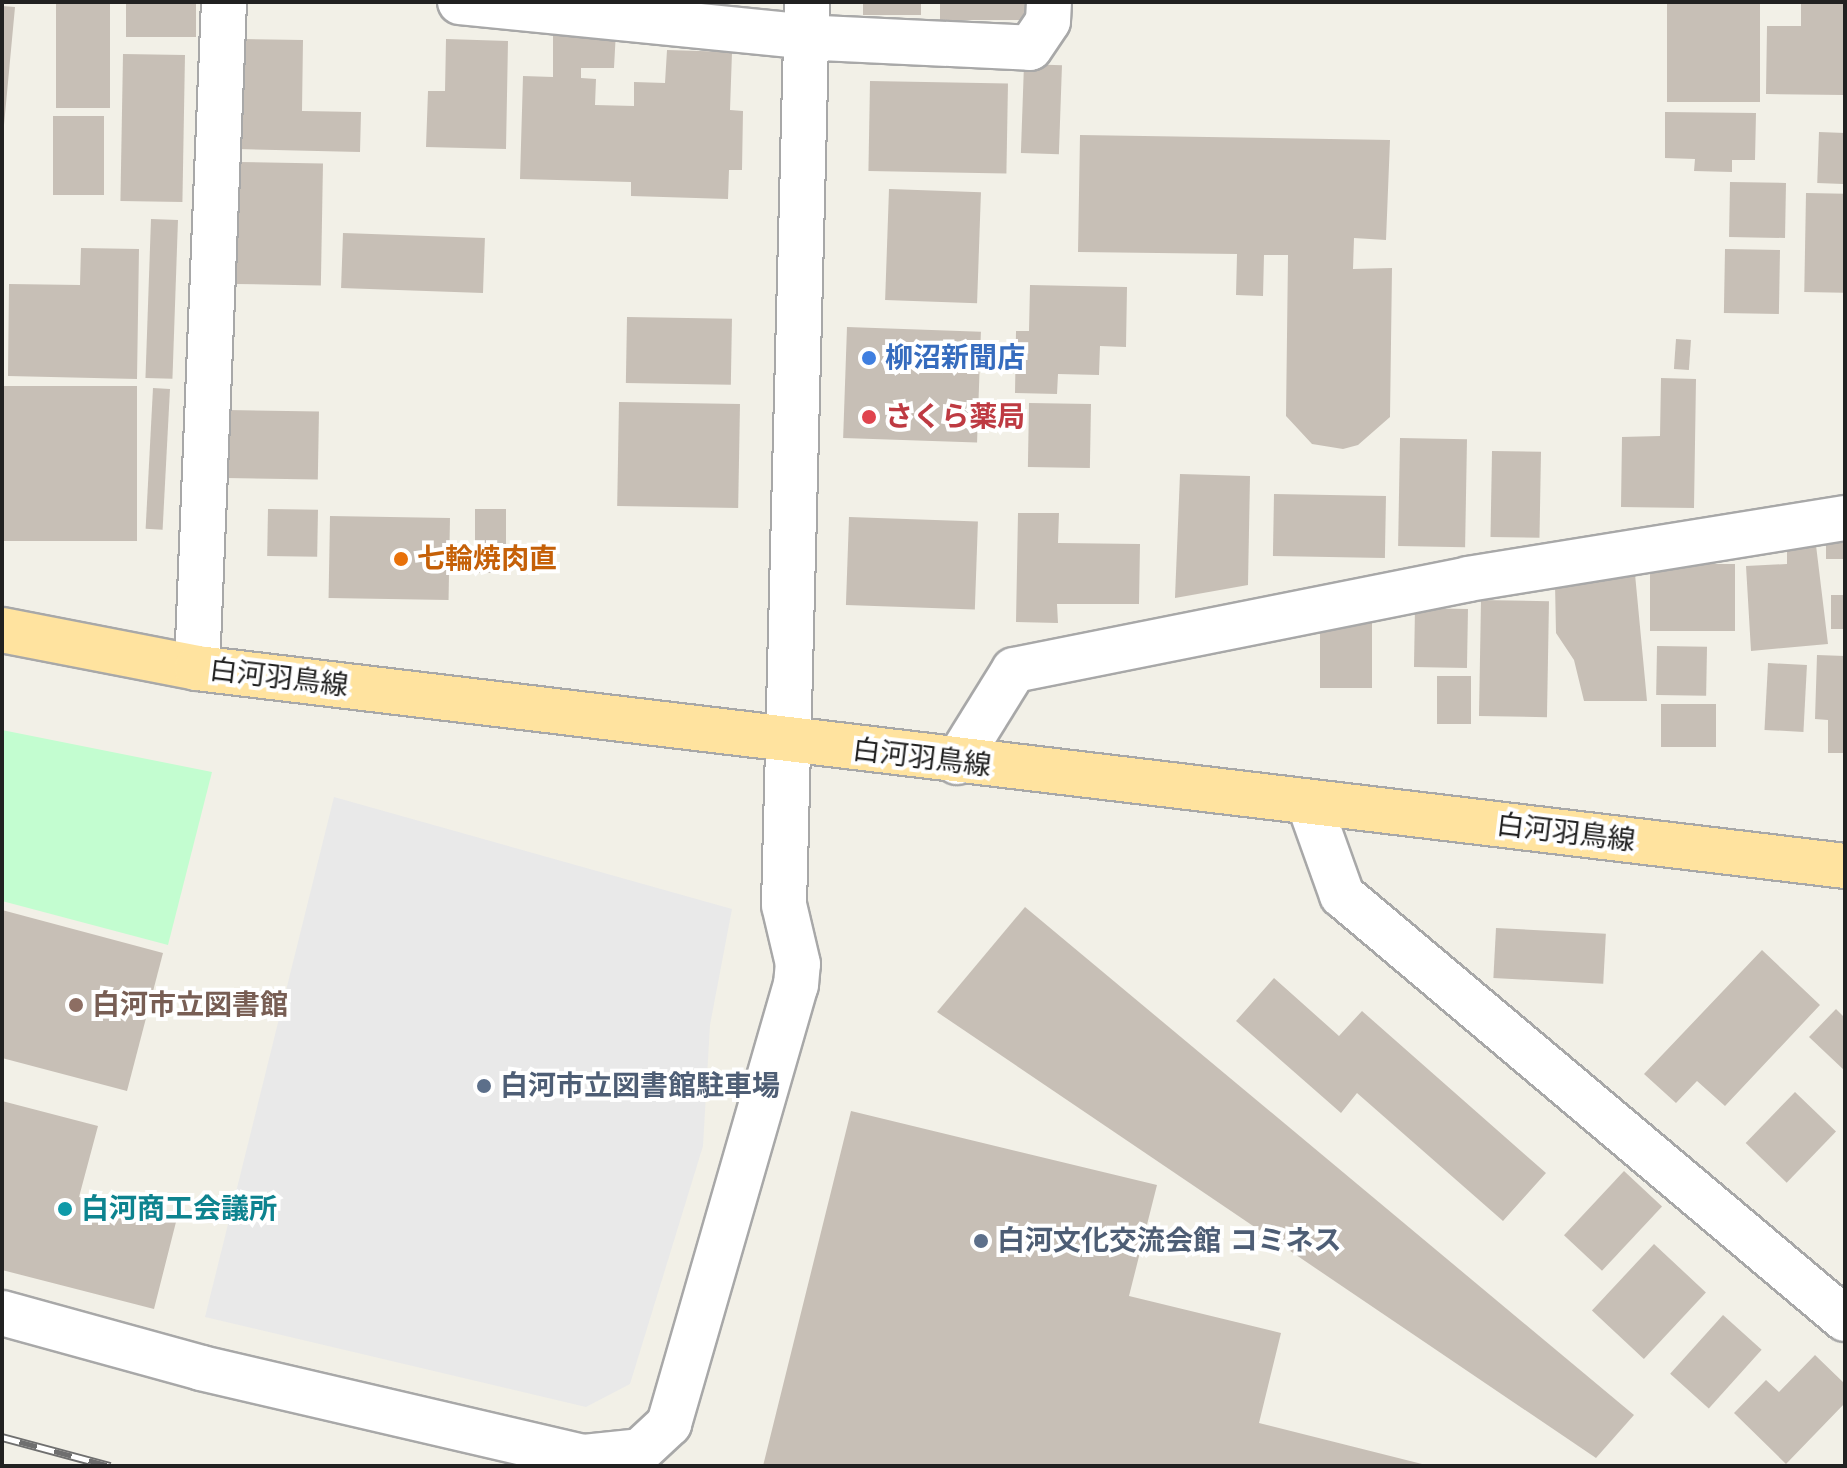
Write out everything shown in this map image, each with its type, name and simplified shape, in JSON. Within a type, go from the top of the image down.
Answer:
[{"type":"main road","name":"白河羽鳥線","points":[[2,630],[197,668],[788,742],[1845,866]]},
{"type":"street","points":[[197,668],[224,2]]},
{"type":"street","points":[[460,2],[806,18],[1030,48],[1048,21],[1049,2]]},
{"type":"street","points":[[2,1313],[230,1375],[570,1454],[612,1456],[640,1451],[669,1424],[796,985],[798,964],[784,905],[806,18]]},
{"type":"street","points":[[957,762],[1014,670],[1468,579],[1845,518]]},
{"type":"street","points":[[1309,803],[1342,895],[1845,1319]]},
{"type":"green space","points":[[2,730],[212,772],[168,945],[2,901]]},
{"type":"shaded area","name":"白河市立図書館駐車場","points":[[334,797],[732,909],[710,1025],[703,1146],[630,1384],[586,1407],[205,1317]]},
{"type":"building","points":[[56,2],[110,2],[110,108],[56,108]]},
{"type":"building","points":[[126,2],[196,2],[196,37],[126,37]]},
{"type":"building","points":[[863,2],[921,2],[921,15],[863,15]]},
{"type":"building","points":[[940,2],[1029,2],[1029,20],[940,20]]},
{"type":"building","points":[[1667,2],[1760,2],[1760,102],[1667,102]]},
{"type":"building","points":[[1801,2],[1845,2],[1845,95],[1766,94],[1767,26],[1801,26]]},
{"type":"building","points":[[2,6],[15,7],[4,125],[2,124]]},
{"type":"building","points":[[553,29],[616,31],[614,68],[581,68],[581,78],[596,79],[595,105],[634,106],[634,82],[665,83],[667,50],[732,52],[730,110],[743,111],[742,170],[729,170],[728,199],[631,196],[631,182],[520,179],[523,76],[553,77]]},
{"type":"building","points":[[241,39],[303,40],[302,111],[361,112],[360,152],[238,149]]},
{"type":"building","points":[[446,39],[508,41],[506,149],[426,147],[428,91],[445,91]]},
{"type":"building","points":[[123,54],[185,55],[182,202],[120,201]]},
{"type":"building","points":[[1024,64],[1062,65],[1059,154],[1021,153]]},
{"type":"building","points":[[870,81],[1008,83],[1006,173],[868,171]]},
{"type":"building","points":[[1665,112],[1756,113],[1755,160],[1732,160],[1732,172],[1694,171],[1695,159],[1665,158]]},
{"type":"building","points":[[53,116],[104,116],[104,195],[53,195]]},
{"type":"building","points":[[1819,132],[1845,133],[1843,184],[1817,183]]},
{"type":"building","points":[[1080,135],[1390,140],[1386,240],[1354,238],[1353,269],[1392,268],[1390,417],[1358,445],[1343,449],[1312,444],[1286,416],[1288,255],[1264,255],[1263,296],[1236,295],[1237,254],[1078,252]]},
{"type":"building","points":[[238,162],[323,163],[321,285],[236,284]]},
{"type":"building","points":[[1730,182],[1786,183],[1785,238],[1729,237]]},
{"type":"building","points":[[889,189],[981,192],[977,303],[885,300]]},
{"type":"building","points":[[1806,193],[1845,194],[1843,293],[1804,292]]},
{"type":"building","points":[[151,219],[178,220],[172,379],[145,378]]},
{"type":"building","points":[[343,233],[485,238],[483,293],[341,288]]},
{"type":"building","points":[[81,248],[139,249],[137,379],[8,376],[9,284],[80,285]]},
{"type":"building","points":[[1725,249],[1780,250],[1779,314],[1724,313]]},
{"type":"building","points":[[1030,285],[1127,287],[1126,347],[1100,346],[1099,375],[1058,374],[1057,394],[1015,393],[1016,331],[1029,331]]},
{"type":"building","points":[[627,317],[732,319],[731,385],[626,383]]},
{"type":"building","points":[[847,327],[981,332],[977,443],[843,438]]},
{"type":"building","points":[[1676,339],[1691,340],[1689,370],[1674,369]]},
{"type":"building","points":[[1661,378],[1696,379],[1694,508],[1621,507],[1622,437],[1660,436]]},
{"type":"building","points":[[2,386],[137,386],[137,541],[2,541]]},
{"type":"building","points":[[153,388],[170,389],[163,530],[146,529]]},
{"type":"building","points":[[619,402],[740,404],[738,508],[617,506]]},
{"type":"building","points":[[1029,403],[1091,404],[1090,468],[1028,467]]},
{"type":"building","points":[[227,410],[319,412],[318,480],[226,478]]},
{"type":"building","points":[[1400,438],[1467,439],[1465,547],[1398,546]]},
{"type":"building","points":[[1492,451],[1541,452],[1539,538],[1490,537]]},
{"type":"building","points":[[1180,474],[1250,476],[1248,585],[1175,598]]},
{"type":"building","points":[[1274,494],[1386,496],[1385,558],[1273,556]]},
{"type":"building","points":[[268,509],[318,510],[317,557],[267,556]]},
{"type":"building","points":[[475,509],[506,509],[506,573],[475,573]]},
{"type":"building","points":[[1018,513],[1059,513],[1058,543],[1140,544],[1139,604],[1057,604],[1058,623],[1016,622]]},
{"type":"building","points":[[330,516],[450,518],[449,600],[329,598]]},
{"type":"building","points":[[849,517],[978,522],[975,609],[846,605]]},
{"type":"building","points":[[1826,529],[1845,529],[1845,559],[1826,559]]},
{"type":"building","points":[[1815,537],[1828,644],[1751,651],[1746,566],[1787,564],[1787,540]]},
{"type":"building","points":[[1650,564],[1735,564],[1735,631],[1650,631]]},
{"type":"building","points":[[1635,574],[1647,701],[1584,701],[1574,660],[1556,633],[1555,584]]},
{"type":"building","points":[[1831,595],[1845,595],[1845,629],[1831,629]]},
{"type":"building","points":[[1481,600],[1549,601],[1547,717],[1479,716]]},
{"type":"building","points":[[1415,608],[1468,609],[1467,668],[1414,667]]},
{"type":"building","points":[[1320,620],[1372,620],[1372,688],[1320,688]]},
{"type":"building","points":[[1657,646],[1707,647],[1706,696],[1656,695]]},
{"type":"building","points":[[1817,655],[1845,656],[1845,753],[1828,753],[1828,720],[1815,719]]},
{"type":"building","points":[[1768,663],[1807,665],[1803,732],[1764,730]]},
{"type":"building","points":[[1437,676],[1471,676],[1471,724],[1437,724]]},
{"type":"building","points":[[1661,704],[1716,704],[1716,747],[1661,747]]},
{"type":"building","points":[[1025,907],[1634,1415],[1596,1458],[937,1012]]},
{"type":"building","name":"白河市立図書館","points":[[2,910],[163,953],[127,1091],[2,1058]]},
{"type":"building","points":[[1496,928],[1606,934],[1603,984],[1493,978]]},
{"type":"building","points":[[1762,950],[1820,1005],[1725,1106],[1697,1081],[1676,1103],[1644,1074]]},
{"type":"building","points":[[1274,978],[1339,1036],[1362,1011],[1546,1173],[1503,1221],[1357,1093],[1341,1113],[1236,1021]]},
{"type":"building","points":[[1836,1009],[1845,1018],[1845,1071],[1809,1037]]},
{"type":"building","points":[[1795,1092],[1836,1132],[1787,1183],[1746,1143]]},
{"type":"building","name":"白河商工会議所","points":[[2,1101],[98,1126],[79,1197],[176,1222],[154,1309],[2,1270]]},
{"type":"building","name":"白河文化交流会館 コミネス","points":[[851,1111],[1157,1185],[1129,1296],[1281,1333],[1259,1423],[1430,1466],[763,1466]]},
{"type":"building","points":[[1624,1171],[1662,1206],[1602,1271],[1564,1235]]},
{"type":"building","points":[[1654,1244],[1706,1292],[1644,1359],[1592,1311]]},
{"type":"building","points":[[1723,1315],[1762,1350],[1709,1409],[1670,1374]]},
{"type":"building","points":[[1815,1355],[1845,1384],[1845,1403],[1786,1464],[1734,1413],[1766,1380],[1779,1392]]},
{"type":"railway","points":[[2,1437],[110,1466]]},
{"type":"place","name":"柳沼新聞店","points":[[869,358]]},
{"type":"place","name":"さくら薬局","points":[[869,417]]},
{"type":"place","name":"七輪焼肉直","points":[[401,559]]},
{"type":"place","name":"白河市立図書館","points":[[76,1005]]},
{"type":"place","name":"白河市立図書館駐車場","points":[[484,1086]]},
{"type":"place","name":"白河商工会議所","points":[[65,1209]]},
{"type":"place","name":"白河文化交流会館 コミネス","points":[[981,1241]]}]
